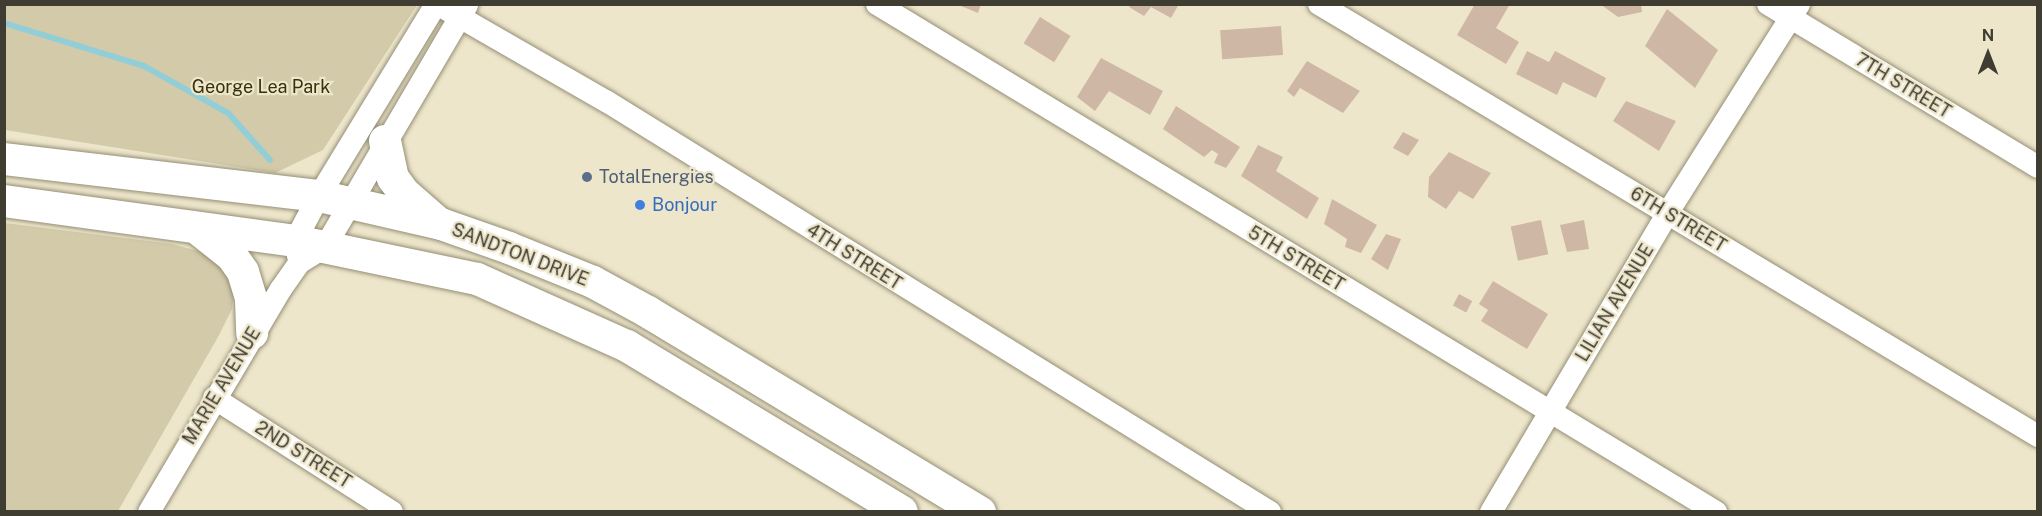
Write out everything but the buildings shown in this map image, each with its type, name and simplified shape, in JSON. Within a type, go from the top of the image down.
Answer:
[{"type":"main road","points":[[385,141],[393,178],[404,193],[441,224]]},
{"type":"main road","name":"SANDTON DRIVE","points":[[4,159],[319,196],[441,224],[593,282],[980,512]]},
{"type":"main road","name":"SANDTON DRIVE","points":[[4,201],[196,228],[307,250],[477,279],[585,324],[902,512]]},
{"type":"main road","points":[[196,228],[232,256],[243,272],[251,299],[252,333]]},
{"type":"street","name":"4TH STREET","points":[[436,4],[463,11],[1270,512]]},
{"type":"street","points":[[307,250],[319,196],[436,4]]},
{"type":"street","name":"5TH STREET","points":[[877,4],[1716,512]]},
{"type":"street","name":"6TH STREET","points":[[1319,4],[2037,436]]},
{"type":"street","name":"7TH STREET","points":[[1768,4],[1795,11],[2037,166]]},
{"type":"street","points":[[307,250],[350,202],[463,11]]},
{"type":"street","name":"LILIAN AVENUE","points":[[1491,512],[1667,214],[1795,11]]},
{"type":"street","name":"MARIE AVENUE","points":[[149,512],[252,333],[307,250]]},
{"type":"street","name":"2ND STREET","points":[[214,398],[392,512]]},
{"type":"green space","name":"George Lea Park","points":[[4,5],[417,5],[323,150],[275,173],[5,130]]},
{"type":"green space","points":[[5,223],[172,244],[209,254],[227,270],[234,289],[232,309],[118,511],[5,512]]},
{"type":"waterway","points":[[4,23],[144,66],[228,113],[270,160]]},
{"type":"place","name":"TotalEnergies","points":[[587,177]]},
{"type":"place","name":"Bonjour","points":[[640,205]]}]
